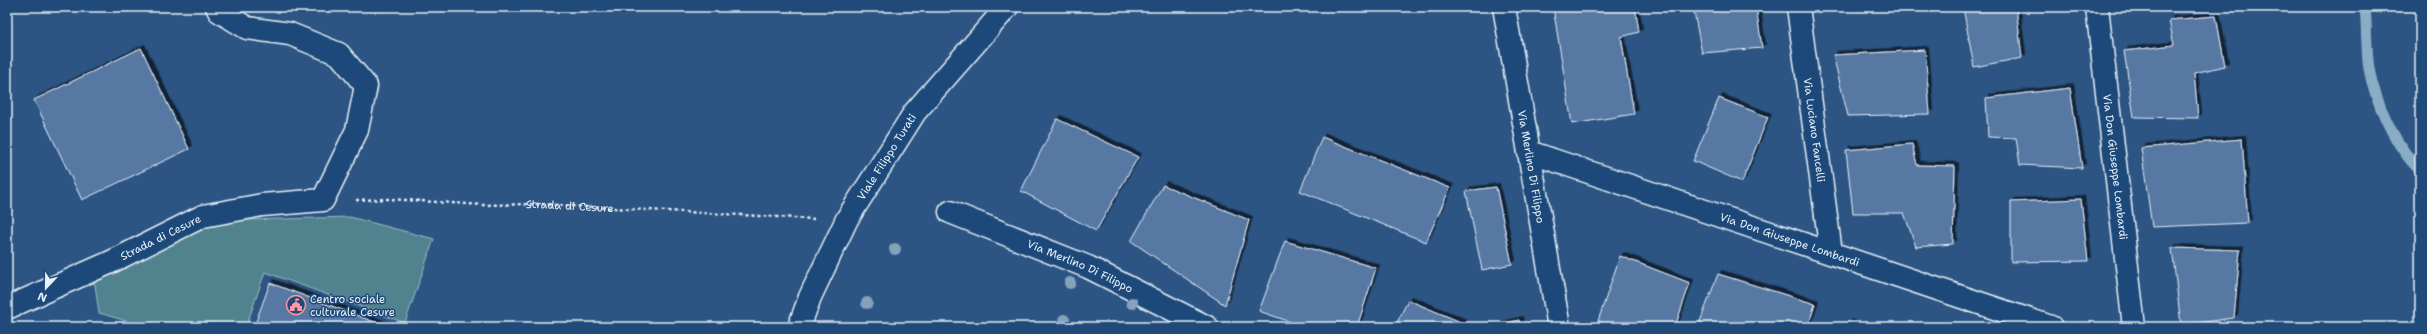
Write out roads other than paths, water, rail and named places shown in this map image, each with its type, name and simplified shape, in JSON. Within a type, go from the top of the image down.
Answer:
[{"type":"street","name":"Strada di Cesure","points":[[7,308],[110,262],[203,216],[262,205],[323,200],[357,130],[366,86],[339,54],[290,34],[247,28],[219,11],[217,7]]},
{"type":"street","name":"Viale Filippo Turati","points":[[799,327],[847,219],[911,119],[1006,7]]},
{"type":"street","name":"Via Merlino Di Filippo","points":[[1504,7],[1559,327]]},
{"type":"street","name":"Via Luciano Fancelli","points":[[1798,7],[1831,254]]},
{"type":"street","name":"Via Don Giuseppe Lombardi","points":[[2097,7],[2134,327]]},
{"type":"street","name":"Via Don Giuseppe Lombardi","points":[[1529,152],[2051,327]]},
{"type":"street","name":"Via Merlino Di Filippo","points":[[950,212],[1088,266],[1207,327]]},
{"type":"waterway","points":[[2365,7],[2367,54],[2369,69],[2376,95],[2381,109],[2395,137],[2411,161],[2420,170]]},
{"type":"place","name":"Centro sociale culturale Cesure","points":[[296,305]]}]
